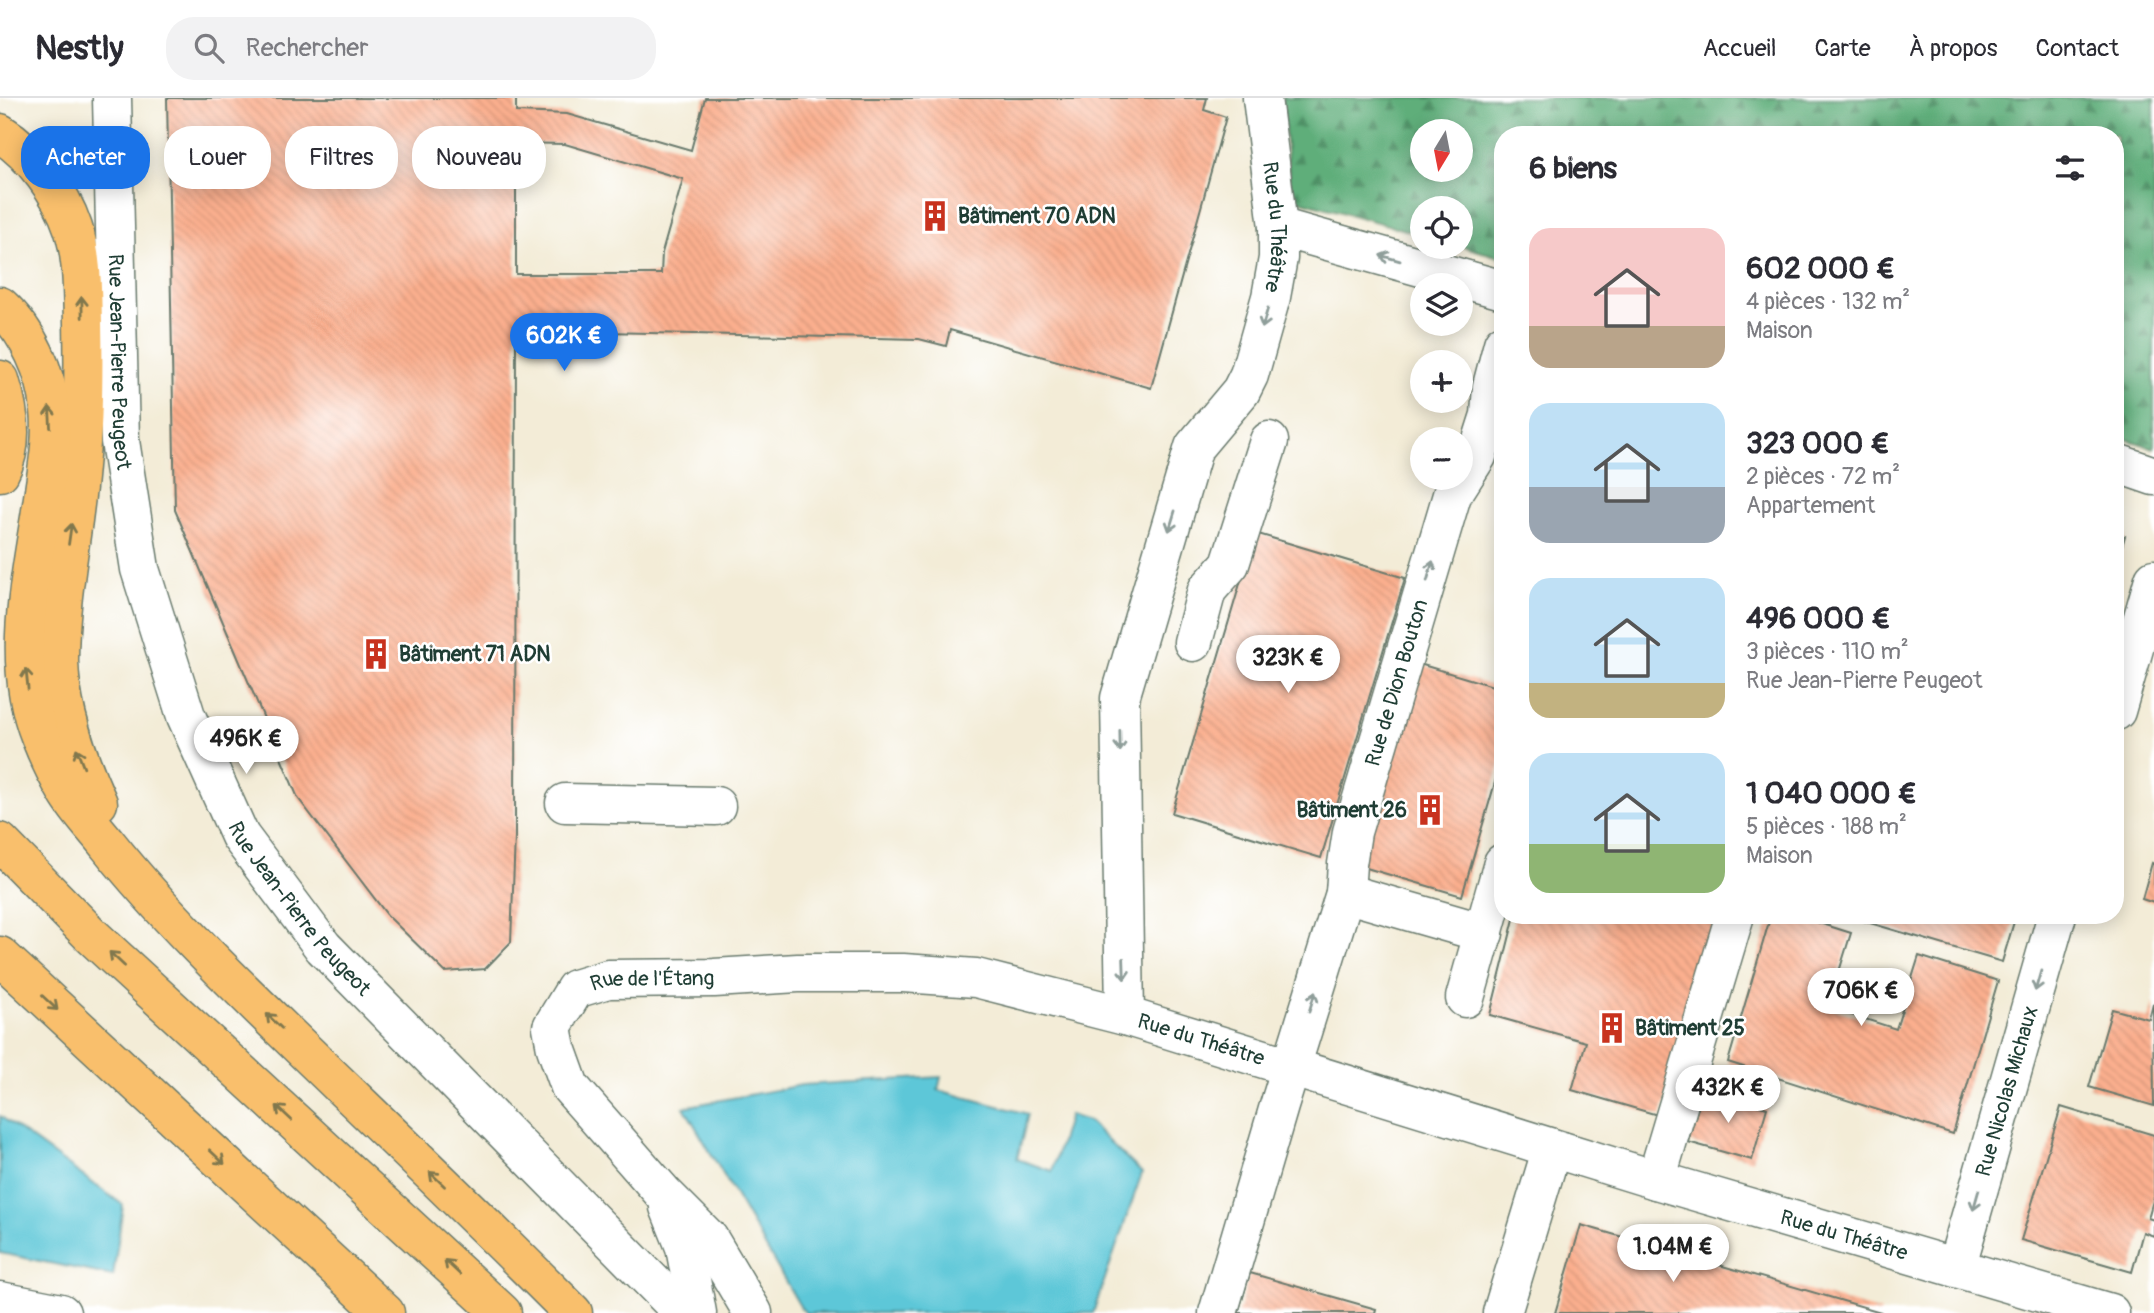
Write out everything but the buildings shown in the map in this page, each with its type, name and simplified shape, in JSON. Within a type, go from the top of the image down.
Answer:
[{"type":"highway","points":[[0,133],[11,140],[37,167],[56,193],[73,228],[81,262],[83,404],[79,468],[64,580],[59,663],[64,703],[76,747],[125,866]]},
{"type":"highway","points":[[0,306],[28,341],[43,374],[50,409],[51,442],[25,629],[26,669],[30,708],[67,793],[164,911],[573,1313]]},
{"type":"highway","points":[[0,380],[8,410],[9,438],[0,472]]},
{"type":"highway","points":[[0,842],[92,936],[502,1313]]},
{"type":"highway","points":[[0,956],[385,1313]]},
{"type":"street","name":"Rue Jean-Pierre Peugeot","points":[[112,98],[120,441],[140,569],[186,716],[240,836],[323,947],[682,1313]]},
{"type":"street","name":"Rue du Théâtre","points":[[1262,98],[1278,227],[1278,258],[1271,297],[1249,375],[1241,391],[1194,447],[1120,698],[1125,1016],[1656,1180],[1956,1268],[2072,1308],[2110,1313]]},
{"type":"street","points":[[1278,227],[1494,287]]},
{"type":"street","name":"Rue de Dion Bouton","points":[[1218,1313],[1345,893],[1352,832],[1451,495],[1478,456],[1494,401]]},
{"type":"street","points":[[1193,642],[1207,590],[1230,564],[1269,441]]},
{"type":"street","points":[[2124,466],[2154,476]]},
{"type":"street","points":[[2124,683],[2154,579]]},
{"type":"street","points":[[565,803],[716,806]]},
{"type":"street","points":[[1345,893],[1484,933]]},
{"type":"street","points":[[1465,998],[1494,896]]},
{"type":"street","points":[[1656,1180],[1732,924]]},
{"type":"street","name":"Rue Nicolas Michaux","points":[[1956,1268],[2054,924]]},
{"type":"street","name":"Rue de l'Étang","points":[[753,1313],[709,1239],[664,1195],[570,1087],[556,1048],[552,1027],[575,989],[608,979],[714,978],[798,973],[904,973],[976,978],[1125,1016]]},
{"type":"street","points":[[1502,1313],[1552,1148]]},
{"type":"street","points":[[664,1195],[685,1247],[697,1313]]},
{"type":"street","points":[[0,1301],[61,1313]]},
{"type":"green space","points":[[1282,98],[2154,98],[2154,448],[2124,439],[2124,126],[1494,126],[1494,255],[1473,249],[1473,196],[1410,196],[1410,231],[1291,198]]},
{"type":"water","points":[[941,1077],[938,1090],[1028,1114],[1017,1159],[1052,1171],[1069,1115],[1088,1121],[1142,1173],[1093,1313],[806,1313],[684,1107],[802,1085]]},
{"type":"water","points":[[0,1116],[123,1205],[113,1276],[0,1253]]},
{"type":"place","name":"Bâtiment 70 ADN","points":[[935,216]]},
{"type":"place","name":"Bâtiment 71 ADN","points":[[376,654]]},
{"type":"place","name":"Bâtiment 26","points":[[1430,810]]},
{"type":"place","name":"Bâtiment 25","points":[[1612,1028]]}]
